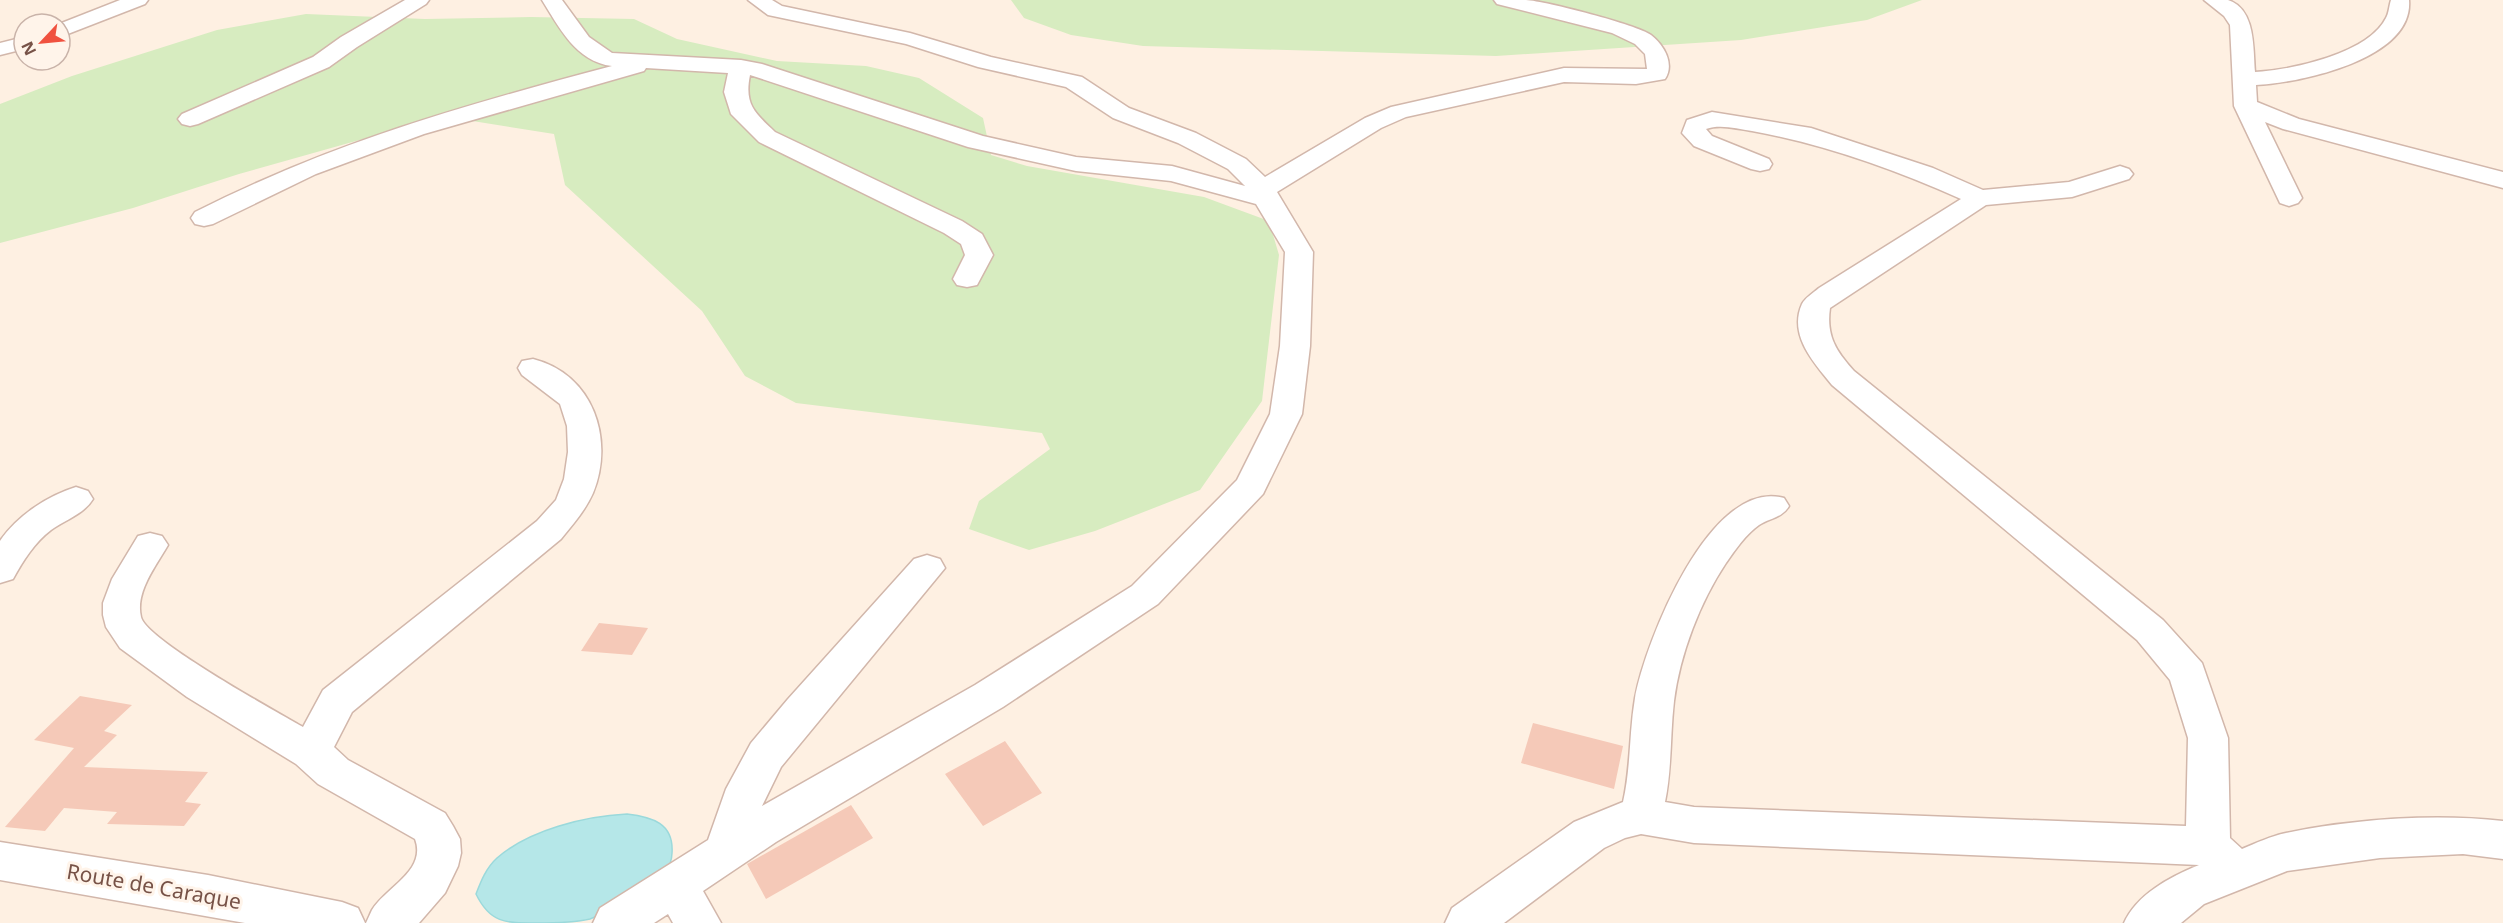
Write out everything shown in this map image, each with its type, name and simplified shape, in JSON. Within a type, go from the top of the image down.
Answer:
[{"type":"street","points":[[72,26],[138,0]]},
{"type":"street","points":[[190,120],[321,62],[349,42],[419,0]]},
{"type":"street","points":[[552,0],[578,41],[591,52],[608,59],[741,67],[762,71],[977,142],[1076,164],[1172,174],[1264,194],[1373,123],[1399,112],[1564,75],[1636,77],[1657,74],[1659,66],[1655,52],[1643,39],[1619,29],[1504,0]]},
{"type":"street","points":[[616,923],[761,829],[989,696],[1145,595],[1251,486],[1286,414],[1295,346],[1299,252],[1264,194],[1237,164],[1187,138],[1121,113],[1074,82],[986,62],[909,39],[775,11],[758,0]]},
{"type":"street","points":[[2214,0],[2232,12],[2240,25],[2246,106],[2289,198]]},
{"type":"street","points":[[2244,80],[2307,71],[2367,47],[2381,39],[2394,26],[2402,11],[2400,2]]},
{"type":"street","points":[[204,218],[302,171],[387,139],[483,109],[652,62]]},
{"type":"street","points":[[741,67],[735,92],[743,114],[751,122],[767,137],[953,227],[972,240],[979,255],[967,279]]},
{"type":"street","points":[[2246,106],[2291,124],[2503,180]]},
{"type":"street","points":[[1760,164],[1703,141],[1694,133],[1695,125],[1712,119],[1728,120],[1803,133],[1913,169],[1980,198],[2072,189],[2120,174]]},
{"type":"street","points":[[1980,198],[1932,231],[1905,244],[1816,305],[1812,324],[1819,349],[1843,378],[2150,630],[2188,674],[2208,738],[2222,859]]},
{"type":"street","points":[[311,752],[337,701],[549,530],[572,502],[580,481],[584,459],[582,429],[576,404],[560,388],[533,368]]},
{"type":"street","points":[[0,570],[14,546],[35,523],[76,500]]},
{"type":"street","points":[[1641,816],[1651,765],[1656,698],[1664,663],[1684,607],[1716,552],[1732,530],[1746,518],[1772,506]]},
{"type":"street","points":[[150,545],[125,591],[120,607],[120,619],[124,629],[133,638],[201,686],[311,752],[333,772],[430,826],[439,837],[440,860],[435,872],[389,923]]},
{"type":"street","points":[[725,853],[747,789],[766,755],[802,710],[927,568]]},
{"type":"street","points":[[1468,923],[1589,835],[1617,822],[1641,816],[1694,825],[2222,859],[2380,839],[2463,835],[2503,840]]},
{"type":"street","points":[[2147,923],[2222,859]]},
{"type":"street","name":"Route de Caraque","points":[[0,861],[208,895],[342,923]]},
{"type":"street","points":[[675,885],[698,923]]},
{"type":"green space","points":[[1011,0],[1922,0],[1867,20],[1741,40],[1496,56],[1143,46],[1071,35],[1024,18]]},
{"type":"green space","points":[[306,14],[425,19],[531,17],[634,19],[677,39],[777,61],[866,66],[919,78],[983,118],[991,155],[1027,166],[1204,197],[1269,221],[1279,255],[1262,401],[1200,490],[1095,531],[1029,550],[969,529],[979,501],[1050,449],[1042,433],[796,403],[745,376],[702,311],[565,185],[554,134],[460,119],[402,128],[239,174],[133,208],[0,243],[0,104],[72,76],[217,30]]},
{"type":"water","points":[[627,814],[645,817],[660,823],[672,843],[671,858],[666,872],[641,893],[590,919],[563,922],[507,921],[493,916],[481,904],[476,894],[484,875],[493,862],[510,848],[558,826],[593,818]]},
{"type":"building","points":[[599,623],[648,628],[632,655],[581,651]]},
{"type":"building","points":[[80,696],[132,705],[104,731],[117,735],[84,767],[208,772],[185,802],[201,804],[184,826],[107,824],[117,812],[64,808],[45,831],[5,827],[74,748],[34,740]]},
{"type":"building","points":[[1533,723],[1623,746],[1614,789],[1521,763]]},
{"type":"building","points":[[1005,741],[1042,793],[983,826],[945,774]]},
{"type":"building","points":[[851,805],[873,838],[766,899],[747,864]]}]
